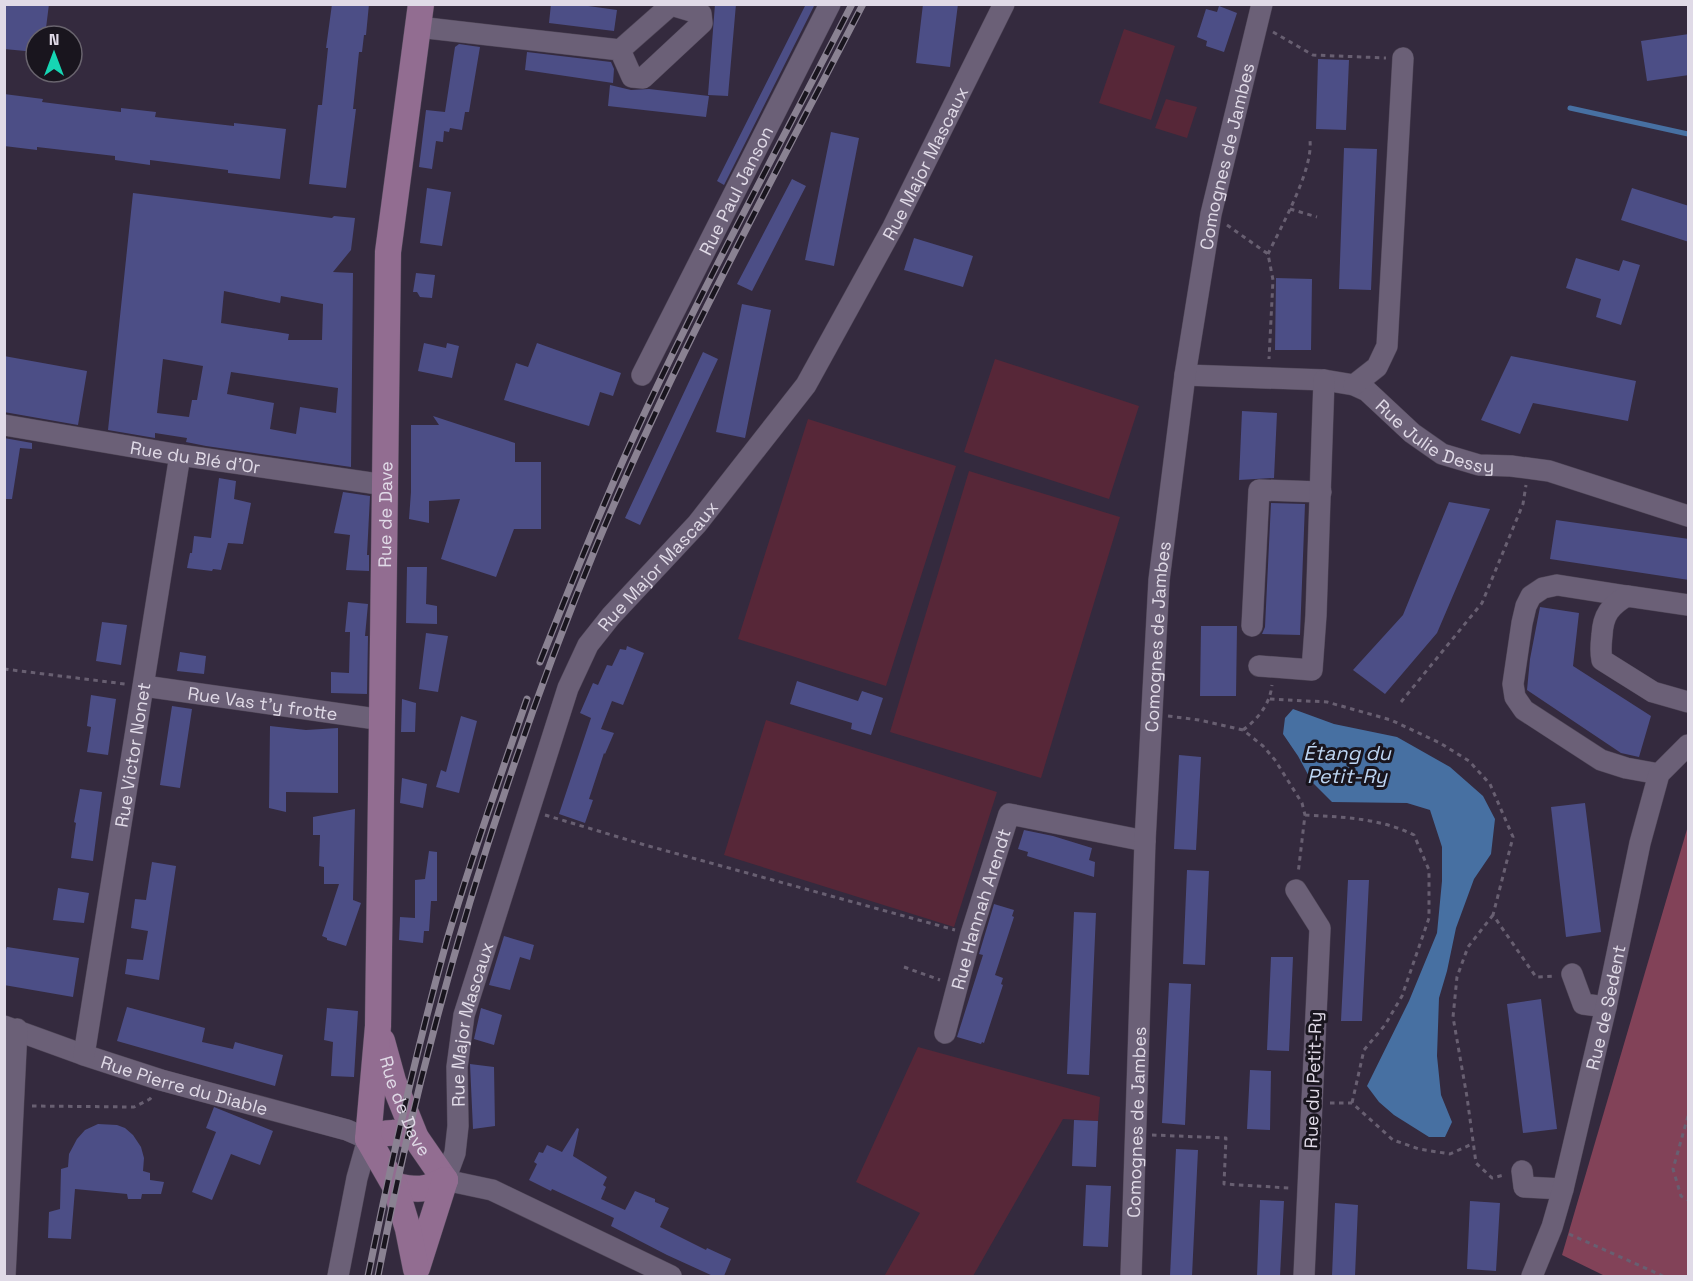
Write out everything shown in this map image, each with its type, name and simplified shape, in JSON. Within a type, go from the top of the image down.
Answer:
[{"type":"main road","name":"Rue de Dave","points":[[368,1138],[378,1026],[384,720],[388,252],[419,16]]},
{"type":"main road","name":"Rue de Dave","points":[[378,1026],[393,1081],[416,1138],[445,1180]]},
{"type":"main road","points":[[415,1273],[408,1229],[395,1186],[368,1138],[385,1132],[398,1132],[416,1138]]},
{"type":"main road","points":[[395,1186],[415,1190],[429,1189],[445,1180]]},
{"type":"main road","points":[[415,1273],[445,1180]]},
{"type":"street","name":"Rue Paul Janson","points":[[642,375],[830,4]]},
{"type":"street","name":"Rue Major Mascaux","points":[[445,1180],[455,1153],[458,1126],[457,1067],[464,1015],[568,688],[588,645],[611,616],[697,524],[806,386],[893,227],[1004,4]]},
{"type":"street","points":[[671,5],[701,14],[702,23],[643,78],[632,76],[620,50],[671,5]]},
{"type":"street","name":"Comognes de Jambes","points":[[1131,1276],[1145,841],[1159,580],[1185,375],[1210,214],[1260,14]]},
{"type":"street","points":[[419,16],[620,50]]},
{"type":"street","points":[[1354,385],[1377,367],[1387,346],[1403,58]]},
{"type":"street","name":"Rue Julie Dessy","points":[[1185,375],[1324,380],[1354,385],[1367,391],[1412,433],[1442,454],[1479,465],[1549,471],[1689,516]]},
{"type":"street","points":[[1267,667],[1312,670],[1316,626],[1324,380]]},
{"type":"street","name":"Rue du Blé d'Or","points":[[4,425],[180,455],[386,485]]},
{"type":"street","name":"Rue Victor Nonet","points":[[84,1055],[180,455]]},
{"type":"street","points":[[1252,626],[1259,490],[1321,492]]},
{"type":"street","points":[[1689,605],[1557,585],[1543,588],[1531,596],[1526,606],[1513,684],[1515,697],[1524,710],[1602,760],[1626,768],[1659,774],[1689,745]]},
{"type":"street","points":[[1627,596],[1608,609],[1602,622],[1600,650],[1602,660],[1653,692],[1689,702]]},
{"type":"street","name":"Rue Vas t'y frotte","points":[[144,686],[384,720]]},
{"type":"street","name":"Rue de Sedent","points":[[1532,1276],[1552,1227],[1563,1189],[1606,1007],[1640,843],[1659,774]]},
{"type":"street","name":"Rue Hannah Arendt","points":[[945,1033],[971,934],[1009,814],[1145,841]]},
{"type":"street","name":"Rue du Petit-Ry","points":[[1296,890],[1320,928],[1305,1276]]},
{"type":"street","points":[[1572,974],[1583,1004],[1606,1007]]},
{"type":"street","points":[[5,1276],[7,1183],[12,1105],[11,1028]]},
{"type":"street","name":"Rue Pierre du Diable","points":[[11,1028],[161,1080],[347,1130],[368,1138]]},
{"type":"street","points":[[338,1276],[357,1178],[368,1138]]},
{"type":"street","points":[[1522,1171],[1524,1187],[1563,1189]]},
{"type":"street","points":[[445,1180],[492,1190],[671,1276]]},
{"type":"path","points":[[1260,14],[1312,55],[1403,58]]},
{"type":"path","points":[[1268,377],[1273,280],[1268,254],[1290,209],[1311,153],[1310,141]]},
{"type":"path","points":[[1290,209],[1317,217]]},
{"type":"path","points":[[1210,214],[1268,254]]},
{"type":"path","points":[[1401,702],[1482,603],[1523,504],[1530,468]]},
{"type":"path","points":[[1243,730],[1251,724],[1270,699],[1267,667]]},
{"type":"path","points":[[4,669],[144,686]]},
{"type":"path","points":[[1270,699],[1327,702],[1391,720],[1440,743],[1469,761],[1490,784],[1513,837],[1493,915],[1468,946],[1457,977],[1453,1017],[1476,1163],[1492,1178],[1522,1171]]},
{"type":"path","points":[[1152,714],[1199,720],[1243,730],[1263,746],[1275,760],[1302,803],[1305,815],[1296,890]]},
{"type":"path","points":[[530,811],[645,845],[971,934]]},
{"type":"path","points":[[1305,815],[1352,818],[1397,826],[1414,835],[1429,870],[1429,918],[1402,996],[1385,1025],[1364,1050],[1352,1103]]},
{"type":"path","points":[[1493,915],[1536,977],[1572,974]]},
{"type":"path","points":[[904,967],[956,986]]},
{"type":"path","points":[[12,1105],[134,1107],[150,1100],[161,1080]]},
{"type":"path","points":[[1312,1104],[1352,1103],[1394,1140],[1419,1149],[1450,1154],[1472,1144]]},
{"type":"path","points":[[1689,1116],[1673,1169],[1681,1196],[1689,1200]]},
{"type":"path","points":[[1135,1134],[1226,1138],[1224,1184],[1309,1189]]},
{"type":"path","points":[[1552,1227],[1663,1276]]},
{"type":"shaded area","points":[[1124,29],[1175,46],[1151,120],[1099,103]]},
{"type":"shaded area","points":[[1166,99],[1197,107],[1187,138],[1155,128]]},
{"type":"shaded area","points":[[995,359],[1139,406],[1109,499],[964,452]]},
{"type":"shaded area","points":[[808,419],[956,466],[886,686],[738,639]]},
{"type":"shaded area","points":[[969,471],[1120,517],[1041,778],[890,732]]},
{"type":"shaded area","points":[[766,720],[997,792],[954,927],[724,855]]},
{"type":"shaded area","points":[[1688,826],[1688,1276],[1605,1276],[1562,1255]]},
{"type":"shaded area","points":[[918,1047],[1100,1097],[1098,1121],[1063,1119],[973,1276],[885,1275],[920,1213],[856,1182]]},
{"type":"water","name":"Étang du Petit-Ry","points":[[1293,709],[1334,724],[1397,737],[1450,767],[1483,796],[1495,819],[1491,854],[1474,879],[1456,928],[1439,998],[1437,1056],[1441,1095],[1452,1122],[1445,1137],[1429,1137],[1394,1115],[1379,1102],[1367,1086],[1409,1001],[1437,933],[1442,881],[1442,847],[1430,810],[1407,803],[1332,802],[1312,782],[1283,734],[1285,718]]},
{"type":"building","points":[[4,4],[49,4],[46,24],[24,24],[24,51],[4,49]]},
{"type":"building","points":[[332,4],[369,4],[366,35],[364,35],[362,52],[359,52],[353,109],[356,109],[346,188],[309,184],[318,105],[322,105]]},
{"type":"building","points":[[551,4],[574,4],[617,10],[614,31],[549,23]]},
{"type":"building","points":[[715,4],[736,4],[728,96],[708,95]]},
{"type":"building","points":[[806,4],[815,4],[724,185],[717,181]]},
{"type":"building","points":[[923,4],[958,4],[950,67],[916,63]]},
{"type":"building","points":[[1219,6],[1237,13],[1224,52],[1206,46],[1207,41],[1197,37],[1206,9],[1217,12]]},
{"type":"building","points":[[1689,34],[1689,75],[1647,81],[1641,41]]},
{"type":"building","points":[[459,44],[480,47],[469,112],[465,112],[462,130],[450,128],[449,132],[444,131],[443,142],[436,141],[432,169],[419,167],[426,110],[445,112],[455,47]]},
{"type":"building","points":[[527,52],[611,62],[614,69],[613,83],[525,70]]},
{"type":"building","points":[[1318,59],[1349,60],[1346,130],[1316,129]]},
{"type":"building","points":[[610,85],[631,90],[649,89],[709,96],[706,117],[608,106]]},
{"type":"building","points":[[4,94],[43,99],[42,102],[121,112],[121,108],[156,112],[155,117],[286,129],[280,179],[150,160],[150,165],[115,160],[115,156],[37,147],[37,150],[4,146]]},
{"type":"building","points":[[831,132],[859,138],[834,266],[805,260]]},
{"type":"building","points":[[1344,148],[1377,149],[1371,290],[1339,289]]},
{"type":"building","points":[[792,179],[806,186],[752,291],[737,284]]},
{"type":"building","points":[[427,188],[451,192],[442,246],[420,243]]},
{"type":"building","points":[[1632,188],[1689,206],[1689,242],[1621,220]]},
{"type":"building","points":[[133,193],[332,218],[334,216],[355,218],[351,250],[333,272],[353,273],[351,467],[206,446],[186,442],[187,438],[155,433],[155,438],[108,430]],"holes":[[[224,291],[280,303],[281,296],[323,304],[322,340],[288,340],[289,334],[221,323]],[[163,359],[203,366],[197,400],[192,400],[189,417],[157,413]],[[231,372],[338,388],[336,413],[300,407],[296,434],[270,429],[274,403],[227,394]]]},
{"type":"building","points":[[914,238],[973,256],[963,287],[904,270]]},
{"type":"building","points":[[1576,258],[1619,271],[1623,260],[1640,265],[1621,325],[1596,317],[1601,299],[1566,288]]},
{"type":"building","points":[[416,273],[435,275],[432,298],[420,297],[417,292],[413,292]]},
{"type":"building","points":[[1276,278],[1312,279],[1311,350],[1275,350]]},
{"type":"building","points":[[742,304],[771,310],[745,438],[716,432]]},
{"type":"building","points":[[424,343],[446,348],[447,343],[459,346],[452,378],[418,371]]},
{"type":"building","points":[[537,343],[621,373],[613,396],[600,392],[589,426],[504,400],[516,363],[528,367]]},
{"type":"building","points":[[703,352],[718,359],[640,525],[625,518]]},
{"type":"building","points":[[4,356],[87,371],[78,425],[4,412]]},
{"type":"building","points":[[1511,356],[1636,381],[1628,421],[1533,403],[1520,434],[1481,420]]},
{"type":"building","points":[[1242,411],[1277,413],[1274,478],[1239,480]]},
{"type":"building","points":[[433,416],[515,443],[515,462],[541,462],[541,529],[514,529],[496,577],[441,559],[460,499],[429,501],[429,523],[409,519],[411,425],[439,425]]},
{"type":"building","points":[[4,438],[32,443],[32,449],[20,448],[12,499],[4,499]]},
{"type":"building","points":[[219,478],[236,481],[234,499],[251,503],[243,544],[228,543],[221,570],[187,568],[194,536],[211,538]]},
{"type":"building","points":[[343,492],[370,496],[367,555],[369,555],[369,571],[346,570],[350,535],[334,533]]},
{"type":"building","points":[[1449,502],[1490,509],[1437,633],[1385,694],[1353,670],[1403,615]]},
{"type":"building","points":[[1271,503],[1305,504],[1300,635],[1262,634],[1265,627]]},
{"type":"building","points":[[1556,520],[1689,539],[1689,580],[1550,559]]},
{"type":"building","points":[[407,567],[427,567],[426,604],[437,606],[437,624],[406,623]]},
{"type":"building","points":[[348,602],[368,604],[365,636],[368,636],[367,694],[331,693],[331,672],[349,673],[350,632],[345,632]]},
{"type":"building","points":[[1540,607],[1579,613],[1573,666],[1651,716],[1639,757],[1621,753],[1527,690],[1530,659]]},
{"type":"building","points":[[102,622],[127,625],[121,665],[96,661]]},
{"type":"building","points":[[1201,626],[1237,626],[1236,696],[1200,696]]},
{"type":"building","points":[[426,633],[448,636],[438,692],[419,689]]},
{"type":"building","points":[[627,646],[644,653],[623,705],[612,701],[601,729],[614,733],[604,753],[589,799],[593,800],[585,823],[559,814],[591,718],[580,713],[593,683],[598,685],[607,665],[612,666],[620,649],[626,650]]},
{"type":"building","points":[[180,652],[206,656],[204,674],[177,671]]},
{"type":"building","points":[[797,681],[858,701],[862,691],[883,698],[871,735],[851,729],[852,723],[790,704]]},
{"type":"building","points":[[91,695],[116,699],[108,755],[87,752],[91,727],[87,726]]},
{"type":"building","points":[[402,699],[416,703],[415,732],[401,732]]},
{"type":"building","points":[[172,706],[192,709],[180,788],[160,785]]},
{"type":"building","points":[[461,716],[477,721],[459,793],[436,787],[441,770],[446,772]]},
{"type":"building","points":[[270,726],[306,730],[338,728],[338,793],[286,792],[286,812],[269,808]]},
{"type":"building","points":[[1179,755],[1201,757],[1196,850],[1174,849]]},
{"type":"building","points":[[402,778],[427,784],[423,808],[400,803]]},
{"type":"building","points":[[80,789],[102,792],[93,861],[71,858]]},
{"type":"building","points":[[1585,803],[1601,932],[1566,937],[1551,807]]},
{"type":"building","points":[[355,809],[353,900],[361,903],[346,946],[322,936],[339,884],[324,884],[324,867],[319,866],[320,835],[313,835],[313,817]]},
{"type":"building","points":[[1024,830],[1092,848],[1089,860],[1095,862],[1094,877],[1027,856],[1028,852],[1018,849]]},
{"type":"building","points":[[429,851],[437,852],[437,901],[431,901],[429,931],[424,931],[423,943],[399,940],[400,917],[415,918],[415,880],[425,879]]},
{"type":"building","points":[[152,862],[176,866],[159,980],[125,974],[127,959],[143,960],[148,931],[131,928],[135,899],[146,900]]},
{"type":"building","points":[[1187,870],[1209,871],[1205,965],[1183,964]]},
{"type":"building","points":[[1348,880],[1369,880],[1362,1021],[1341,1021]]},
{"type":"building","points":[[58,888],[89,893],[84,923],[53,920]]},
{"type":"building","points":[[994,904],[1014,910],[1012,916],[1014,917],[995,975],[1003,978],[1001,984],[1003,985],[984,1043],[981,1044],[957,1037],[983,955],[979,954]]},
{"type":"building","points":[[1074,912],[1096,913],[1089,1075],[1067,1074]]},
{"type":"building","points":[[504,936],[534,945],[530,960],[520,957],[510,990],[489,985]]},
{"type":"building","points":[[7,947],[79,958],[73,997],[4,985],[4,956]]},
{"type":"building","points":[[1271,957],[1293,957],[1289,1051],[1267,1050]]},
{"type":"building","points":[[1169,983],[1191,984],[1185,1125],[1162,1123]]},
{"type":"building","points":[[1541,999],[1557,1129],[1523,1133],[1507,1004]]},
{"type":"building","points":[[127,1007],[205,1028],[202,1042],[233,1049],[235,1042],[283,1055],[275,1086],[117,1041]]},
{"type":"building","points":[[327,1008],[358,1011],[354,1077],[331,1076],[333,1042],[324,1040]]},
{"type":"building","points":[[481,1008],[502,1015],[494,1045],[474,1039]]},
{"type":"building","points":[[470,1064],[494,1067],[495,1126],[473,1129]]},
{"type":"building","points":[[1250,1070],[1271,1071],[1270,1130],[1247,1129]]},
{"type":"building","points":[[214,1107],[273,1131],[260,1165],[231,1154],[212,1200],[192,1192],[216,1132],[206,1128]]},
{"type":"building","points":[[1074,1120],[1098,1121],[1096,1167],[1072,1166]]},
{"type":"building","points":[[98,1124],[117,1125],[133,1135],[141,1147],[144,1158],[143,1171],[150,1173],[150,1180],[164,1182],[161,1194],[142,1194],[141,1199],[128,1199],[127,1194],[75,1189],[71,1239],[48,1238],[49,1212],[60,1209],[61,1169],[68,1167],[69,1154],[77,1139],[85,1130]]},
{"type":"building","points":[[577,1128],[579,1129],[573,1156],[607,1177],[601,1199],[625,1210],[635,1191],[655,1199],[655,1202],[669,1208],[660,1227],[706,1250],[707,1248],[731,1259],[724,1276],[713,1276],[667,1255],[611,1226],[614,1218],[529,1180],[537,1164],[534,1162],[539,1152],[543,1153],[547,1145],[562,1152]]},
{"type":"building","points":[[1176,1149],[1198,1150],[1192,1276],[1170,1276]]},
{"type":"building","points":[[1086,1185],[1111,1186],[1108,1247],[1083,1246]]},
{"type":"building","points":[[1260,1200],[1284,1201],[1280,1276],[1257,1276]]},
{"type":"building","points":[[1470,1201],[1500,1203],[1496,1271],[1467,1269]]},
{"type":"building","points":[[1335,1203],[1358,1205],[1355,1276],[1332,1276]]},
{"type":"waterway","points":[[1570,108],[1688,134]]},
{"type":"railway","points":[[540,662],[604,504],[670,359],[852,4]]},
{"type":"railway","points":[[378,1276],[397,1183],[442,998],[497,815],[561,636],[596,547],[657,409],[724,273],[863,4]]},
{"type":"railway","points":[[368,1276],[404,1107],[447,940],[475,849],[527,699]]}]
